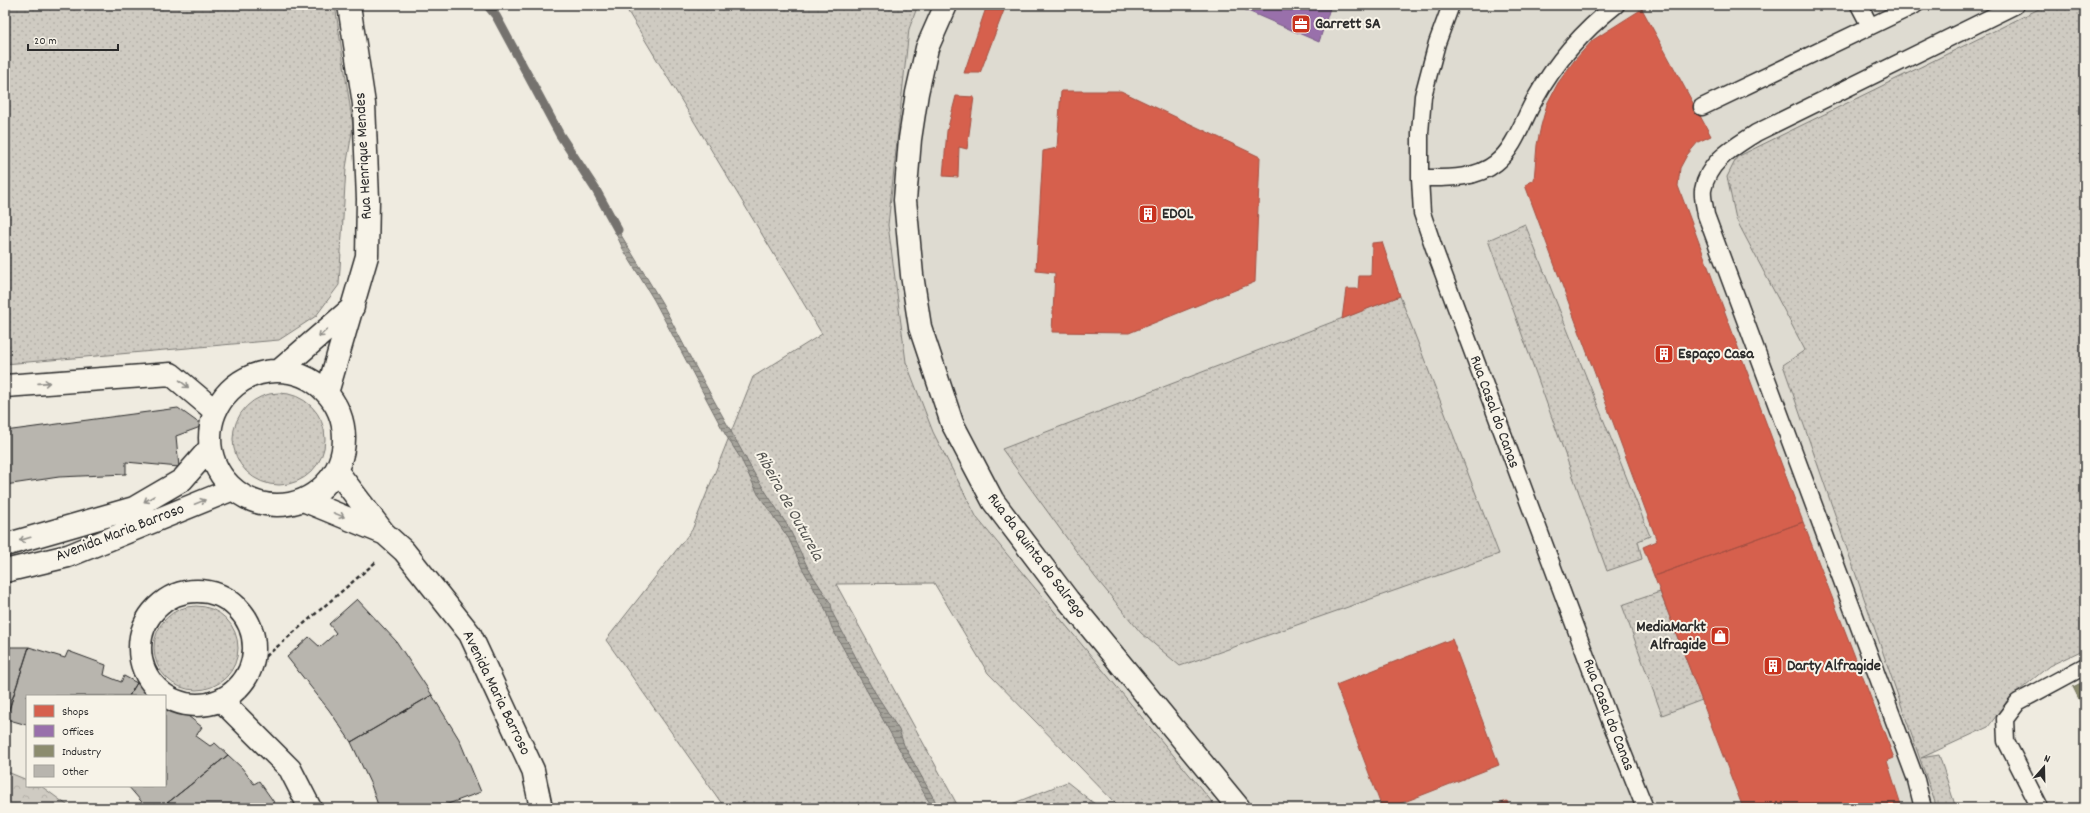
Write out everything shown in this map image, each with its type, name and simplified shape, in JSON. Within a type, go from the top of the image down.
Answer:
[{"type":"street","name":"Rua Henrique Mendes","points":[[328,393],[367,256],[368,199],[364,104],[349,5]]},
{"type":"street","name":"Rua da Quinta do Salrego","points":[[946,5],[927,48],[917,93],[910,138],[905,200],[920,327],[952,423],[993,501],[1068,600],[1239,808]]},
{"type":"street","points":[[280,370],[353,307]]},
{"type":"street","points":[[280,370],[309,378],[328,393],[343,423],[344,448],[336,470],[323,488],[303,500],[287,504],[263,504],[233,489],[218,470],[210,448],[210,434],[215,411],[236,384],[257,373],[280,370]]},
{"type":"street","points":[[5,386],[171,374],[215,411]]},
{"type":"street","name":"Avenida Maria Barroso","points":[[5,545],[134,508],[182,480],[210,448]]},
{"type":"street","name":"Avenida Maria Barroso","points":[[336,470],[390,539],[404,551],[470,634],[533,770],[541,808]]},
{"type":"street","name":"Avenida Maria Barroso","points":[[5,571],[68,556],[233,489]]},
{"type":"street","name":"Avenida Maria Barroso","points":[[303,500],[390,539]]},
{"type":"street","points":[[204,592],[224,598],[240,611],[251,629],[254,650],[250,670],[238,688],[221,700],[200,705],[180,702],[161,692],[147,677],[140,656],[141,636],[149,617],[164,602],[183,593],[204,592]]},
{"type":"street","points":[[221,700],[290,769],[310,808]]},
{"type":"lane","name":"Rua Casal do Canas","points":[[1451,5],[1437,43],[1423,96],[1420,133],[1422,212],[1436,254],[1644,808]]},
{"type":"lane","points":[[1420,178],[1451,178],[1478,173],[1495,164],[1507,152],[1535,98],[1565,56],[1584,33],[1616,5]]},
{"type":"lane","points":[[1859,5],[1870,26]]},
{"type":"lane","points":[[1702,107],[1915,5]]},
{"type":"lane","points":[[1923,808],[1908,758],[1706,215],[1703,191],[1708,173],[1718,159],[1756,132],[2016,5]]},
{"type":"lane","points":[[2040,808],[2006,742],[2005,719],[2018,702],[2085,666]]},
{"type":"path","points":[[250,670],[390,539]]},
{"type":"shaded area","points":[[918,5],[2048,5],[1749,158],[1950,808],[1216,808],[977,518],[933,432],[906,362],[888,225],[909,29]]},
{"type":"shaded area","points":[[612,220],[662,303],[755,475],[789,528],[808,568],[831,604],[833,614],[871,686],[899,730],[904,745],[939,808],[933,808],[926,797],[832,628],[824,606],[802,568],[789,539],[758,494],[741,459],[725,434],[654,300],[623,249]]},
{"type":"green space","points":[[5,5],[335,5],[353,126],[346,168],[339,285],[316,316],[279,340],[5,364]]},
{"type":"green space","points":[[624,5],[918,5],[909,29],[888,225],[906,362],[933,432],[977,518],[1217,808],[1120,808],[988,673],[934,583],[836,584],[959,808],[725,808],[606,640],[692,530],[753,377],[822,334]]},
{"type":"green space","points":[[2047,5],[2085,5],[2085,649],[2049,666],[2008,700],[1988,727],[1921,758],[1939,755],[1956,808],[1937,808],[1783,365],[1805,350],[1736,219],[1727,177],[1737,157]]},
{"type":"green space","points":[[1525,224],[1650,536],[1638,541],[1642,559],[1607,571],[1488,240]]},
{"type":"green space","points":[[1400,296],[1499,554],[1180,666],[1141,633],[1095,577],[1002,449]]},
{"type":"green space","points":[[279,393],[297,397],[311,407],[321,421],[325,439],[321,457],[311,471],[297,481],[279,485],[261,481],[247,471],[237,457],[233,439],[237,421],[247,407],[261,397]]},
{"type":"green space","points":[[1660,592],[1702,700],[1662,715],[1622,605]]},
{"type":"green space","points":[[196,606],[212,609],[226,618],[235,632],[238,648],[235,664],[226,678],[212,687],[196,690],[180,687],[166,678],[157,664],[154,648],[157,632],[166,618],[180,609]]},
{"type":"green space","points":[[5,771],[26,780],[26,787],[42,787],[71,808],[5,808]]},
{"type":"green space","points":[[1067,782],[1100,808],[1002,808]]},
{"type":"building: Shops","points":[[987,5],[1006,5],[980,73],[964,73]]},
{"type":"building: Shops","name":"Espaço Casa","points":[[1642,9],[1711,136],[1698,142],[1687,155],[1680,168],[1678,186],[1803,522],[1654,576],[1643,547],[1657,541],[1525,185],[1534,180],[1537,145],[1541,126],[1547,104],[1558,83],[1574,61],[1593,40]]},
{"type":"building: Shops","name":"EDOL","points":[[1061,91],[1121,91],[1260,157],[1255,282],[1129,333],[1052,332],[1055,273],[1036,271],[1043,151],[1057,148]]},
{"type":"building: Shops","points":[[956,96],[974,97],[967,149],[959,147],[958,177],[943,176],[947,131]]},
{"type":"building: Shops","points":[[1382,242],[1400,296],[1342,319],[1346,289],[1358,289],[1359,276],[1371,276],[1372,243]]},
{"type":"building: Shops","name":"Darty Alfragide","points":[[1803,522],[1894,758],[1887,761],[1902,808],[1743,808],[1654,576]]},
{"type":"building: Shops","points":[[1452,639],[1499,765],[1389,808],[1382,808],[1336,685]]},
{"type":"building: Shops","points":[[1507,801],[1510,808],[1488,808]]},
{"type":"building: Offices","name":"Garrett SA","points":[[1234,5],[1331,5],[1319,42]]},
{"type":"building: Industry","points":[[2085,681],[2085,711],[2073,687]]},
{"type":"building: Other","points":[[178,408],[203,426],[176,436],[179,467],[126,462],[126,474],[59,477],[5,485],[5,431]]},
{"type":"building: Other","points":[[357,599],[396,641],[432,695],[351,742],[329,710],[287,657],[309,637],[320,647],[336,633],[329,624]]},
{"type":"building: Other","points":[[5,647],[29,647],[6,719],[5,719]]},
{"type":"building: Other","points":[[29,647],[65,658],[68,651],[106,665],[104,675],[121,682],[124,676],[137,683],[130,695],[26,695],[26,725],[6,719]]},
{"type":"building: Other","points":[[137,683],[153,695],[130,695]]},
{"type":"building: Other","points":[[432,695],[459,739],[481,792],[437,808],[379,808],[371,785],[351,742]]},
{"type":"building: Other","points":[[166,705],[171,708],[174,705],[202,727],[196,736],[210,746],[215,743],[228,755],[161,808],[147,808],[129,787],[166,787]]},
{"type":"building: Other","points":[[228,755],[242,768],[254,784],[259,781],[278,808],[161,808]]},
{"type":"waterway","points":[[487,5],[496,16],[560,135],[596,190],[618,230]]},
{"type":"place","name":"Garrett SA","points":[[1301,24]]},
{"type":"place","name":"EDOL","points":[[1148,214]]},
{"type":"place","name":"Espaço Casa","points":[[1664,354]]},
{"type":"place","name":"MediaMarkt Alfragide","points":[[1720,636]]},
{"type":"place","name":"Darty Alfragide","points":[[1773,666]]},
{"type":"water label","name":"Ribeira de Outurela","points":[[788,506]]}]
